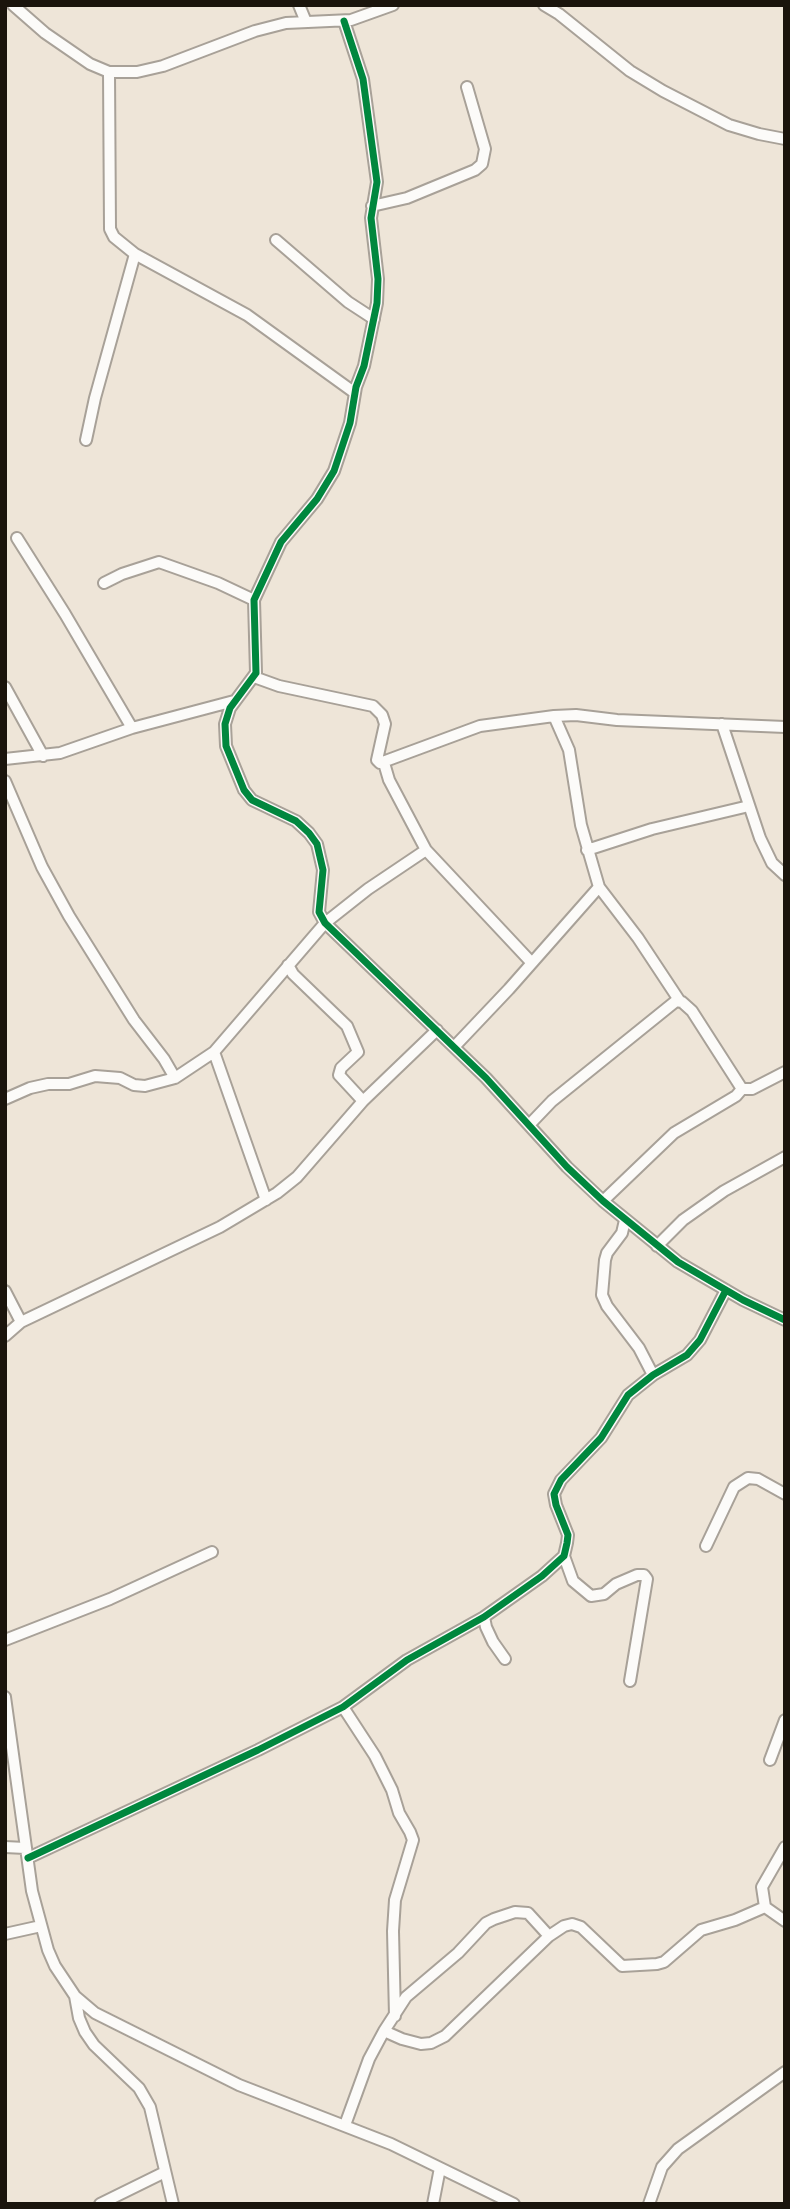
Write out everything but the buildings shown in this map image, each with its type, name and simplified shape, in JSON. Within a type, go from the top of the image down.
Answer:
[{"type":"street","points":[[13,5],[45,33],[90,64],[109,72],[137,72],[163,66],[255,31],[286,23],[361,18],[393,5]]},
{"type":"street","points":[[299,5],[306,22]]},
{"type":"street","points":[[361,18],[365,5]]},
{"type":"street","points":[[550,7],[630,71],[663,91],[729,125],[785,139]]},
{"type":"street","points":[[344,20],[365,90],[377,182],[372,206],[372,232],[378,279],[374,319],[364,366],[334,471],[317,499],[281,542],[254,600],[256,669],[254,677],[234,701],[225,724],[225,740],[240,779],[252,800],[296,821],[317,844],[323,870],[319,912],[325,923],[454,1047],[530,1124],[573,1173],[625,1220],[657,1246],[726,1290],[785,1320]]},
{"type":"street","points":[[109,72],[110,229],[124,248],[247,315],[355,393]]},
{"type":"street","points":[[372,206],[407,198],[475,170],[482,164],[485,149],[467,86]]},
{"type":"street","points":[[276,240],[348,302],[374,319]]},
{"type":"street","points":[[86,440],[135,254]]},
{"type":"street","points":[[17,538],[132,728]]},
{"type":"street","points":[[104,583],[159,562],[218,583],[254,600]]},
{"type":"street","points":[[254,677],[279,686],[373,706],[382,715],[385,724],[377,760],[379,763],[469,729],[554,716],[785,727]]},
{"type":"street","points":[[5,687],[43,757]]},
{"type":"street","points":[[5,759],[43,757],[60,753],[132,728],[234,701]]},
{"type":"street","points":[[554,716],[569,750],[587,850],[599,887],[638,938],[679,1000],[692,1011],[742,1089]]},
{"type":"street","points":[[722,724],[760,838],[772,863],[785,875]]},
{"type":"street","points":[[384,763],[388,780],[426,850],[531,962]]},
{"type":"street","points":[[5,781],[42,867],[69,916],[134,1020],[175,1078]]},
{"type":"street","points":[[587,850],[652,830],[750,806]]},
{"type":"street","points":[[5,1098],[39,1086],[69,1084],[94,1076],[120,1078],[134,1085],[145,1086],[175,1078],[214,1052],[325,923],[368,888],[426,850]]},
{"type":"street","points":[[454,1047],[599,887]]},
{"type":"street","points":[[288,965],[293,974],[347,1026],[358,1052],[341,1069],[339,1075],[363,1101]]},
{"type":"street","points":[[530,1124],[552,1101],[679,1000]]},
{"type":"street","points":[[5,1336],[21,1322],[220,1227],[266,1200],[297,1177],[363,1101],[437,1030]]},
{"type":"street","points":[[214,1052],[266,1200]]},
{"type":"street","points":[[603,1201],[674,1133],[736,1096],[742,1089],[752,1089],[785,1072]]},
{"type":"street","points":[[657,1246],[683,1220],[724,1191],[785,1157]]},
{"type":"street","points":[[625,1220],[622,1233],[607,1253],[602,1295],[607,1306],[639,1348],[653,1375]]},
{"type":"street","points":[[630,1681],[647,1579],[644,1575],[637,1574],[616,1584],[604,1594],[592,1596],[573,1581],[564,1556],[568,1535],[554,1494],[561,1480],[601,1438],[628,1395],[653,1375],[687,1355],[699,1340],[726,1290]]},
{"type":"street","points":[[5,1291],[21,1322]]},
{"type":"street","points":[[706,1546],[734,1487],[748,1478],[758,1479],[785,1494]]},
{"type":"street","points":[[5,1640],[110,1599],[212,1552]]},
{"type":"street","points":[[5,1847],[27,1853],[258,1750],[343,1707],[407,1660],[522,1592],[564,1556]]},
{"type":"street","points":[[484,1616],[486,1628],[505,1659]]},
{"type":"street","points":[[5,1697],[27,1853],[41,1926],[55,1966],[75,1996],[95,2013],[239,2085],[345,2125],[514,2204]]},
{"type":"street","points":[[343,1707],[375,1756],[413,1840],[395,1900],[395,2016]]},
{"type":"street","points":[[770,1760],[785,1720]]},
{"type":"street","points":[[785,1847],[762,1887],[765,1907],[785,1921]]},
{"type":"street","points":[[384,2031],[421,2044],[445,2036],[549,1936],[564,1926],[577,1925],[589,1933],[619,1964],[657,1964],[664,1962],[701,1930],[765,1907]]},
{"type":"street","points":[[345,2125],[369,2059],[406,1997],[458,1953],[486,1923],[494,1919],[515,1912],[528,1913],[549,1936]]},
{"type":"street","points":[[5,1934],[41,1926]]},
{"type":"street","points":[[75,1996],[85,2032],[94,2045],[139,2088],[150,2107],[173,2204]]},
{"type":"street","points":[[649,2204],[662,2167],[678,2149],[785,2072]]},
{"type":"street","points":[[433,2204],[440,2168]]},
{"type":"street","points":[[100,2204],[165,2172]]},
{"type":"cycle path","points":[[344,21],[363,79],[377,182],[371,218],[378,279],[377,303],[350,423],[334,471],[317,499],[281,542],[254,600],[256,673],[230,708],[225,724],[226,746],[244,790],[252,800],[296,821],[317,844],[323,870],[319,912],[325,923],[486,1078],[567,1167],[603,1201],[678,1262],[743,1300],[785,1320]]},
{"type":"cycle path","points":[[28,1858],[343,1707],[407,1660],[484,1617],[542,1576],[564,1556],[567,1543],[568,1535],[554,1494],[561,1480],[601,1438],[628,1395],[653,1375],[687,1355],[700,1340],[726,1290]]}]
